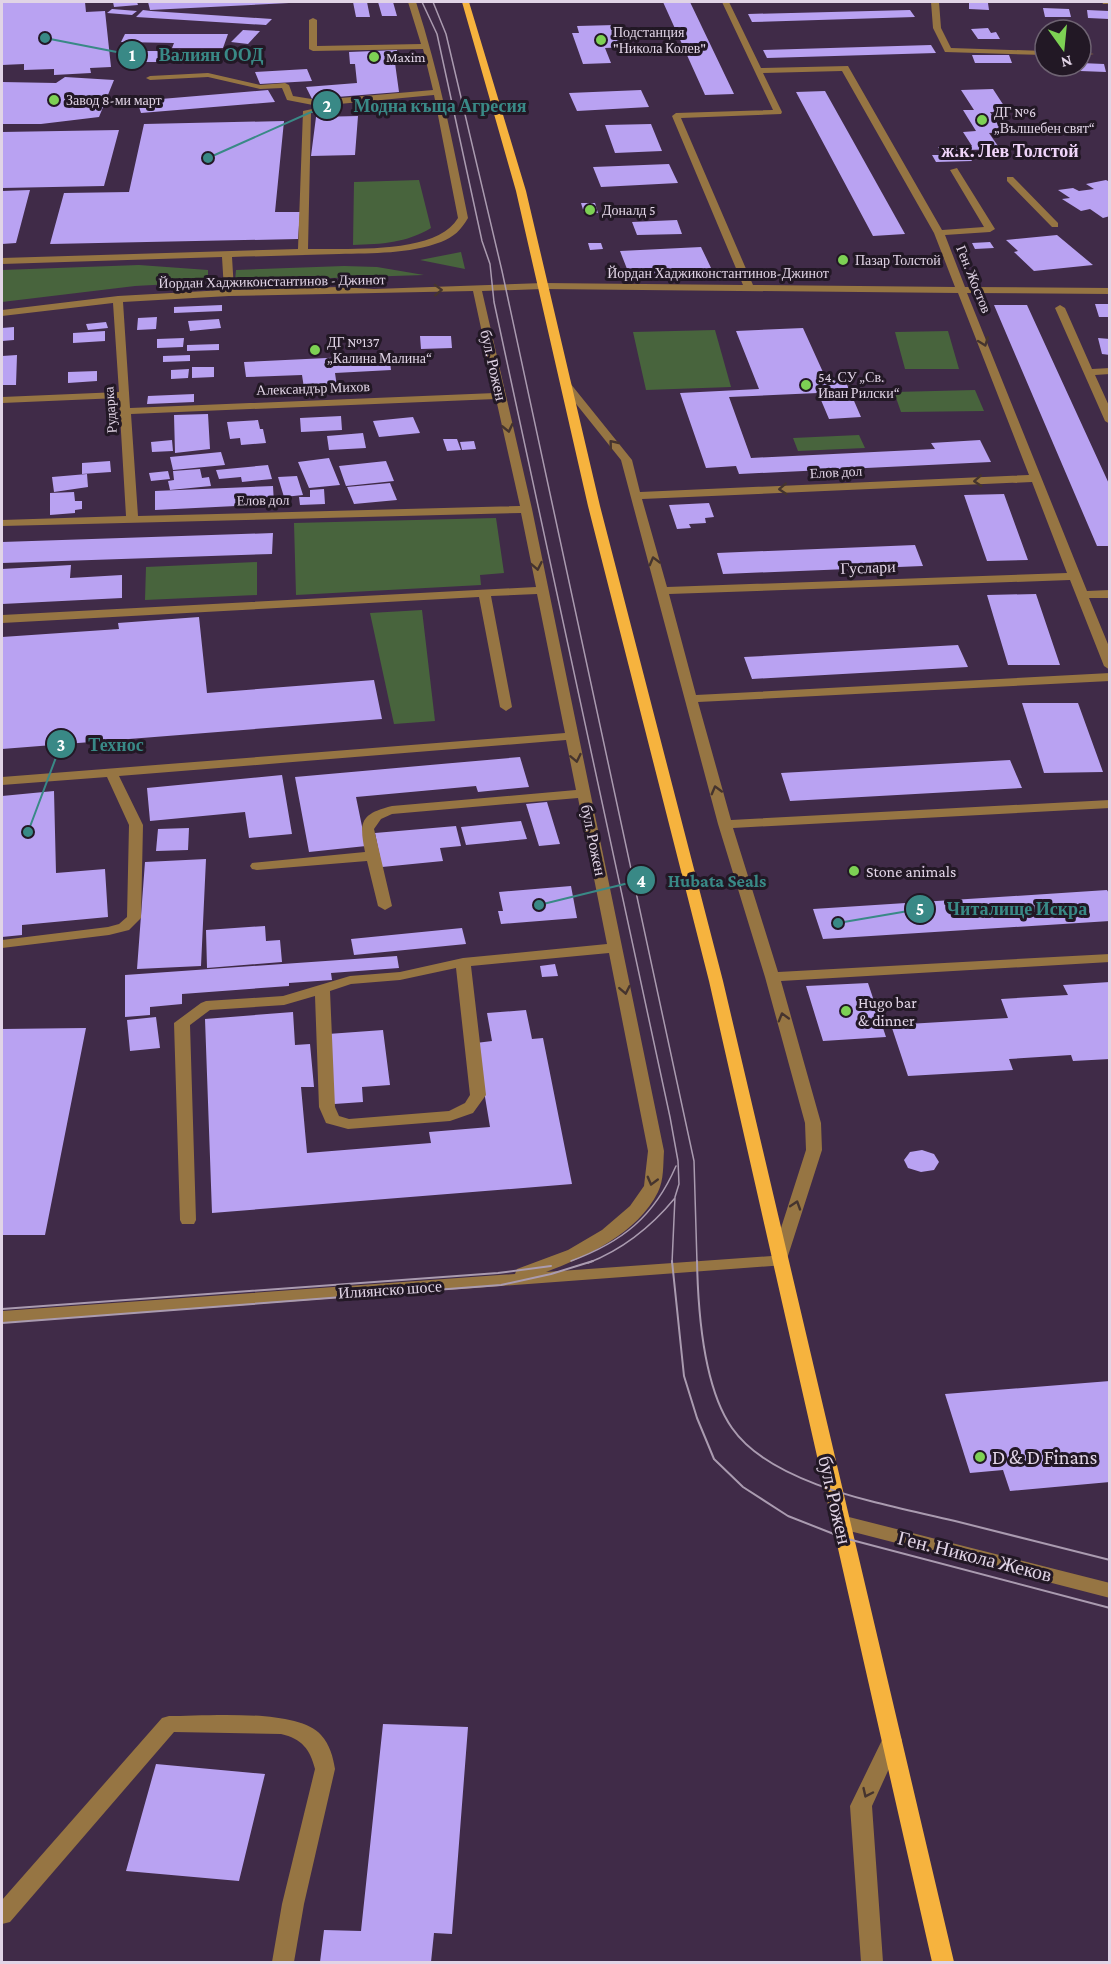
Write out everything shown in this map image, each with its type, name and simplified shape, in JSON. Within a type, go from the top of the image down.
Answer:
[{"type":"main road","name":"бул. Рожен","points":[[466,3],[521,190],[594,506],[716,981],[943,1962]]},
{"type":"street","points":[[2,261],[375,250],[420,244],[450,234],[460,226],[463,218],[428,46],[412,2]]},
{"type":"street","points":[[725,2],[778,112],[676,116],[749,286]]},
{"type":"street","points":[[935,2],[937,28],[948,50],[1033,53]]},
{"type":"street","points":[[313,20],[313,49],[428,46]]},
{"type":"street","name":"Ген. Жостов","points":[[759,71],[845,68],[939,233],[963,288],[1110,666]]},
{"type":"street","points":[[150,78],[208,75],[260,87],[285,85],[290,98],[318,103],[439,95]]},
{"type":"street","points":[[303,251],[307,111],[439,95]]},
{"type":"street","points":[[939,233],[990,229],[954,170]]},
{"type":"street","points":[[1010,179],[1054,225]]},
{"type":"street","points":[[227,254],[229,293]]},
{"type":"street","points":[[338,290],[370,284],[487,278],[543,286]]},
{"type":"street","name":"Йордан Хаджиконстантинов-Джинот","points":[[543,286],[749,286],[1110,291]]},
{"type":"street","name":"Йордан Хаджиконстантинов - Джинот","points":[[2,313],[118,299],[229,293],[338,290],[374,292],[543,286]]},
{"type":"street","name":"бул. Рожен","points":[[473,1283],[537,1269],[574,1253],[614,1231],[648,1196],[655,1174],[656,1151],[526,509],[477,289]]},
{"type":"street","name":"Рударка","points":[[118,299],[132,518]]},
{"type":"street","points":[[1060,308],[1110,421]]},
{"type":"street","points":[[1087,372],[1110,371]]},
{"type":"street","name":"бул. Рожен","points":[[566,386],[626,460],[725,824],[772,977],[813,1123],[814,1150],[779,1261]]},
{"type":"street","points":[[2,400],[124,395]]},
{"type":"street","name":"Александър Михов","points":[[125,411],[501,396]]},
{"type":"street","name":"Елов дол","points":[[637,496],[1037,478]]},
{"type":"street","name":"Елов дол","points":[[2,523],[526,509]]},
{"type":"street","name":"Гуслари","points":[[662,591],[1075,576]]},
{"type":"street","points":[[2,619],[542,590]]},
{"type":"street","points":[[484,593],[506,707]]},
{"type":"street","points":[[1082,596],[1110,594]]},
{"type":"street","points":[[691,699],[1110,677]]},
{"type":"street","points":[[2,781],[571,736]]},
{"type":"street","points":[[2,944],[109,931],[124,927],[134,918],[136,825],[111,772]]},
{"type":"street","points":[[385,906],[368,829],[370,821],[378,814],[392,810],[583,793]]},
{"type":"street","points":[[725,824],[1110,804]]},
{"type":"street","points":[[257,866],[373,856]]},
{"type":"street","points":[[188,1220],[182,1023],[206,1006],[284,1000],[350,980],[400,976],[463,962],[616,948]]},
{"type":"street","points":[[772,977],[1110,958]]},
{"type":"street","points":[[322,989],[327,1107],[332,1119],[348,1124],[450,1116],[466,1111],[475,1103],[478,1095],[463,962]]},
{"type":"street","name":"Илиянско шосе","points":[[2,1317],[779,1261]]},
{"type":"street","name":"Ген. Никола Жеков","points":[[841,1522],[1110,1591]]},
{"type":"street","points":[[2,1915],[170,1724],[285,1725],[307,1735],[316,1743],[323,1755],[325,1769],[293,1904],[283,1962]]},
{"type":"street","points":[[872,1962],[861,1806],[892,1740]]},
{"type":"green space","points":[[419,180],[431,228],[403,240],[353,245],[354,182]]},
{"type":"green space","points":[[461,252],[465,269],[420,260]]},
{"type":"green space","points":[[139,265],[208,270],[208,282],[135,286],[2,302],[2,270]]},
{"type":"green space","points":[[377,267],[424,275],[235,281],[236,270]]},
{"type":"green space","points":[[715,330],[731,387],[646,390],[633,332]]},
{"type":"green space","points":[[948,331],[959,369],[905,369],[895,332]]},
{"type":"green space","points":[[975,390],[984,411],[901,412],[894,392]]},
{"type":"green space","points":[[859,435],[865,448],[798,451],[793,438]]},
{"type":"green space","points":[[496,518],[504,573],[480,575],[481,585],[296,595],[294,523]]},
{"type":"green space","points":[[257,562],[257,595],[145,600],[146,567]]},
{"type":"green space","points":[[422,610],[435,721],[394,724],[370,613]]},
{"type":"building","points":[[2,2],[85,2],[86,12],[105,11],[111,67],[90,68],[91,73],[54,75],[54,69],[24,70],[24,64],[2,65]]},
{"type":"building","points":[[113,2],[137,2],[138,5],[114,7]]},
{"type":"building","points":[[148,2],[289,2],[289,3],[150,10]]},
{"type":"building","points":[[353,2],[367,2],[370,17],[356,17]]},
{"type":"building","points":[[378,2],[393,2],[397,16],[382,16]]},
{"type":"building","points":[[663,2],[690,2],[734,94],[705,95]]},
{"type":"building","points":[[969,2],[988,3],[989,10],[969,9]]},
{"type":"building","points":[[1043,8],[1069,9],[1071,17],[1045,17]]},
{"type":"building","points":[[112,9],[137,11],[132,15],[107,13]]},
{"type":"building","points":[[143,10],[272,19],[266,25],[136,17]]},
{"type":"building","points":[[910,10],[915,17],[752,22],[748,14]]},
{"type":"building","points":[[1087,10],[1109,11],[1109,19],[1088,18]]},
{"type":"building","name":"Подстанция \"Никола Колев\"","points":[[615,25],[618,32],[625,32],[631,47],[605,48],[611,63],[583,64],[572,33],[579,33],[577,26]]},
{"type":"building","points":[[988,28],[991,33],[996,32],[1000,39],[978,39],[971,29]]},
{"type":"building","points":[[243,30],[260,31],[248,44],[231,42]]},
{"type":"building","points":[[125,34],[228,34],[223,48],[172,48],[174,43],[121,42]]},
{"type":"building","points":[[931,45],[936,53],[767,58],[763,50]]},
{"type":"building","points":[[397,50],[399,63],[395,63],[399,92],[312,99],[306,87],[357,83],[355,64],[350,64],[349,52]]},
{"type":"building","points":[[134,51],[188,51],[184,62],[130,62]]},
{"type":"building","points":[[972,55],[1009,55],[1012,63],[975,63]]},
{"type":"building","points":[[1093,64],[1104,64],[1106,72],[1093,72]]},
{"type":"building","points":[[307,69],[312,81],[260,84],[255,72]]},
{"type":"building","name":"Завод 8-ми март","points":[[65,77],[114,80],[99,117],[41,124],[2,124],[2,82],[56,83]]},
{"type":"building","points":[[993,89],[1008,112],[990,112],[1003,132],[989,133],[1000,149],[966,150],[972,161],[936,162],[932,155],[943,155],[938,147],[972,146],[963,132],[976,131],[963,110],[974,110],[961,90]]},
{"type":"building","points":[[268,90],[275,102],[141,113],[137,101]]},
{"type":"building","points":[[641,90],[649,107],[577,111],[569,93]]},
{"type":"building","points":[[825,91],[905,234],[873,236],[796,92]]},
{"type":"building","points":[[358,116],[355,155],[311,156],[316,117]]},
{"type":"building","points":[[284,121],[275,212],[300,212],[298,239],[50,244],[64,193],[129,192],[144,124]]},
{"type":"building","points":[[651,124],[662,151],[615,153],[605,125]]},
{"type":"building","points":[[119,130],[104,186],[2,188],[2,132]]},
{"type":"building","points":[[669,164],[678,183],[601,187],[593,167]]},
{"type":"building","points":[[1106,180],[1110,182],[1110,216],[1103,218],[1090,209],[1081,211],[1062,199],[1070,198],[1058,190],[1094,189],[1086,184]]},
{"type":"building","points":[[30,190],[16,243],[2,244],[2,191]]},
{"type":"building","points":[[581,203],[595,203],[598,213],[584,213]]},
{"type":"building","points":[[677,220],[682,234],[637,235],[632,222]]},
{"type":"building","points":[[1057,235],[1093,265],[1034,271],[1014,252],[1018,251],[1006,240]]},
{"type":"building","points":[[990,242],[994,248],[975,249],[972,243]]},
{"type":"building","points":[[588,243],[601,243],[603,249],[590,250]]},
{"type":"building","points":[[701,247],[712,270],[629,274],[620,251]]},
{"type":"building","points":[[1095,304],[1110,304],[1110,317],[1099,317]]},
{"type":"building","points":[[222,305],[222,311],[174,313],[174,307]]},
{"type":"building","points":[[994,305],[1027,305],[1110,486],[1110,546],[1097,546]]},
{"type":"building","points":[[157,317],[156,329],[137,330],[138,318]]},
{"type":"building","points":[[219,319],[221,328],[190,331],[188,321]]},
{"type":"building","points":[[106,322],[108,328],[88,330],[86,324]]},
{"type":"building","points":[[14,327],[14,340],[2,341],[2,328]]},
{"type":"building","points":[[803,328],[827,381],[845,380],[861,417],[829,419],[818,393],[729,397],[751,458],[935,449],[931,443],[980,440],[991,462],[739,474],[736,466],[706,468],[680,393],[759,389],[736,331]]},
{"type":"building","points":[[105,331],[105,341],[73,343],[73,333]]},
{"type":"building","points":[[420,336],[451,336],[452,348],[421,349]]},
{"type":"building","points":[[184,338],[183,347],[157,348],[157,339]]},
{"type":"building","points":[[1098,338],[1110,339],[1110,355],[1102,354]]},
{"type":"building","points":[[219,344],[219,350],[187,351],[187,345]]},
{"type":"building","points":[[17,355],[16,385],[2,385],[2,356]]},
{"type":"building","points":[[190,355],[190,361],[163,362],[163,356]]},
{"type":"building","points":[[389,355],[391,370],[335,373],[337,387],[304,388],[302,375],[246,377],[244,362]]},
{"type":"building","points":[[192,367],[214,367],[214,377],[192,378]]},
{"type":"building","points":[[189,369],[188,378],[171,379],[171,370]]},
{"type":"building","points":[[97,371],[97,381],[68,383],[68,372]]},
{"type":"building","points":[[194,394],[194,402],[147,404],[148,396]]},
{"type":"building","points":[[208,414],[210,449],[175,453],[174,415]]},
{"type":"building","points":[[341,416],[342,430],[301,432],[300,418]]},
{"type":"building","points":[[413,417],[420,433],[379,437],[373,421]]},
{"type":"building","points":[[258,420],[266,443],[241,445],[240,438],[230,439],[227,422]]},
{"type":"building","points":[[363,433],[366,448],[329,450],[327,436]]},
{"type":"building","points":[[443,439],[457,439],[461,450],[447,451]]},
{"type":"building","points":[[172,440],[173,451],[152,452],[151,442]]},
{"type":"building","points":[[474,441],[476,449],[462,450],[460,442]]},
{"type":"building","points":[[221,452],[225,465],[173,470],[170,457]]},
{"type":"building","points":[[329,458],[340,485],[309,488],[298,462]]},
{"type":"building","points":[[110,461],[111,472],[82,474],[82,463]]},
{"type":"building","points":[[386,461],[394,481],[346,486],[339,466]]},
{"type":"building","points":[[268,465],[272,479],[242,482],[241,477],[219,479],[216,470]]},
{"type":"building","points":[[200,469],[202,478],[209,477],[211,486],[170,490],[168,481],[174,480],[173,471]]},
{"type":"building","points":[[168,471],[170,479],[151,481],[149,473]]},
{"type":"building","points":[[87,474],[88,487],[54,492],[52,477]]},
{"type":"building","points":[[297,476],[303,495],[284,497],[278,477]]},
{"type":"building","points":[[390,483],[397,500],[354,504],[347,487]]},
{"type":"building","points":[[273,486],[274,504],[155,510],[155,491]]},
{"type":"building","points":[[324,489],[325,504],[300,505],[299,497],[310,497],[310,490]]},
{"type":"building","points":[[74,492],[75,501],[82,501],[82,509],[75,510],[75,513],[50,515],[50,493]]},
{"type":"building","points":[[1004,494],[1028,560],[987,561],[964,495]]},
{"type":"building","points":[[709,503],[714,517],[705,518],[706,523],[689,524],[691,528],[677,529],[669,505]]},
{"type":"building","points":[[273,533],[272,554],[2,563],[2,542]]},
{"type":"building","points":[[915,545],[923,566],[723,574],[717,553]]},
{"type":"building","points":[[71,565],[70,578],[122,575],[122,598],[2,604],[2,569]]},
{"type":"building","points":[[1036,594],[1060,665],[1008,665],[987,595]]},
{"type":"building","points":[[199,617],[207,693],[374,680],[382,719],[2,749],[2,637],[119,629],[118,623]]},
{"type":"building","points":[[958,645],[968,667],[752,679],[744,657]]},
{"type":"building","points":[[1022,703],[1078,703],[1103,772],[1044,773]]},
{"type":"building","points":[[520,757],[529,787],[478,792],[476,786],[356,797],[366,846],[309,852],[295,777]]},
{"type":"building","points":[[1010,760],[1022,788],[790,801],[781,773]]},
{"type":"building","points":[[282,775],[292,834],[249,838],[245,812],[150,821],[147,788]]},
{"type":"building","points":[[54,791],[56,873],[105,869],[108,917],[22,925],[22,935],[2,937],[2,796]]},
{"type":"building","points":[[547,802],[560,844],[539,846],[526,804]]},
{"type":"building","points":[[521,821],[527,839],[466,845],[461,827]]},
{"type":"building","points":[[456,826],[461,846],[440,848],[443,861],[382,867],[375,833]]},
{"type":"building","points":[[189,828],[188,850],[156,851],[158,829]]},
{"type":"building","points":[[206,859],[201,966],[137,969],[145,862]]},
{"type":"building","points":[[571,886],[577,918],[501,924],[498,911],[503,911],[499,892]]},
{"type":"building","points":[[1107,890],[1110,895],[1110,921],[823,939],[813,909]]},
{"type":"building","points":[[265,926],[266,941],[280,940],[282,962],[207,968],[206,930]]},
{"type":"building","points":[[462,928],[466,944],[354,955],[351,939]]},
{"type":"building","points":[[397,956],[399,968],[331,973],[332,980],[289,983],[289,986],[182,994],[182,1004],[150,1007],[150,1015],[125,1017],[125,975]]},
{"type":"building","points":[[555,964],[558,976],[542,977],[540,966]]},
{"type":"building","points":[[1110,982],[1110,1059],[1073,1061],[1071,1055],[1009,1059],[1013,1070],[908,1076],[891,1025],[1008,1018],[1001,999],[1068,995],[1063,985]]},
{"type":"building","points":[[868,983],[886,1037],[823,1041],[806,986]]},
{"type":"building","points":[[526,1010],[532,1039],[543,1038],[572,1184],[212,1213],[205,1019],[293,1012],[295,1045],[310,1044],[314,1087],[301,1087],[307,1153],[431,1143],[429,1132],[490,1127],[476,1043],[492,1041],[487,1013]]},
{"type":"building","points":[[156,1017],[160,1048],[130,1051],[127,1020]]},
{"type":"building","points":[[86,1028],[45,1235],[2,1235],[2,1029]]},
{"type":"building","points":[[383,1030],[390,1085],[362,1087],[363,1102],[334,1104],[328,1034]]},
{"type":"building","points":[[922,1150],[934,1154],[939,1162],[934,1170],[921,1172],[908,1168],[904,1160],[910,1152]]},
{"type":"building","points":[[1110,1381],[1110,1482],[1010,1491],[1003,1470],[970,1473],[945,1394]]},
{"type":"building","points":[[383,1724],[468,1727],[452,1934],[434,1933],[431,1962],[320,1962],[324,1930],[361,1931]]},
{"type":"building","points":[[156,1764],[265,1774],[239,1881],[126,1871]]},
{"type":"tram line","points":[[422,2],[437,34],[482,241],[490,264],[494,302],[670,1117],[678,1161],[679,1184],[675,1198]]},
{"type":"tram line","points":[[433,2],[446,34],[502,271],[694,1161],[697,1263]]},
{"type":"tram line","points":[[571,1261],[606,1245],[634,1225],[657,1200],[676,1166]]},
{"type":"tram line","points":[[591,1262],[636,1236],[675,1198]]},
{"type":"tram line","points":[[672,1262],[675,1198]]},
{"type":"tram line","points":[[697,1261],[704,1348],[715,1392],[732,1428],[751,1448],[775,1465],[834,1491],[1110,1560]]},
{"type":"tram line","points":[[2,1323],[501,1285],[551,1274],[591,1262]]},
{"type":"tram line","points":[[672,1262],[684,1376],[697,1418],[714,1459],[743,1487],[788,1516],[844,1538],[1110,1608]]},
{"type":"tram line","points":[[2,1309],[498,1273],[551,1266]]},
{"type":"place","name":"Валиян ООД","points":[[45,38]]},
{"type":"place","name":"Подстанция \"Никола Колев\"","points":[[601,40]]},
{"type":"place","name":"Maxim","points":[[374,57]]},
{"type":"place","name":"Завод 8-ми март","points":[[54,100]]},
{"type":"place","name":"ДГ №6 „Вълшебен свят“","points":[[982,120]]},
{"type":"place","name":"Модна къща Агресия","points":[[208,158]]},
{"type":"place","name":"Доналд 5","points":[[590,210]]},
{"type":"place","name":"Пазар Толстой","points":[[843,260]]},
{"type":"place","name":"ДГ №137 „Калина Малина“","points":[[315,350]]},
{"type":"place","name":"54. СУ „Св. Иван Рилски“","points":[[806,385]]},
{"type":"place","name":"Технос","points":[[28,832]]},
{"type":"place","name":"Stone animals","points":[[854,871]]},
{"type":"place","name":"Hubata Seals","points":[[539,905]]},
{"type":"place","name":"Читалище Искра","points":[[838,923]]},
{"type":"place","name":"Hugo bar & dinner","points":[[846,1011]]},
{"type":"place","name":"D & D Finans","points":[[980,1457]]},
{"type":"district","name":"ж.к. Лев Толстой","points":[[1010,151]]}]
